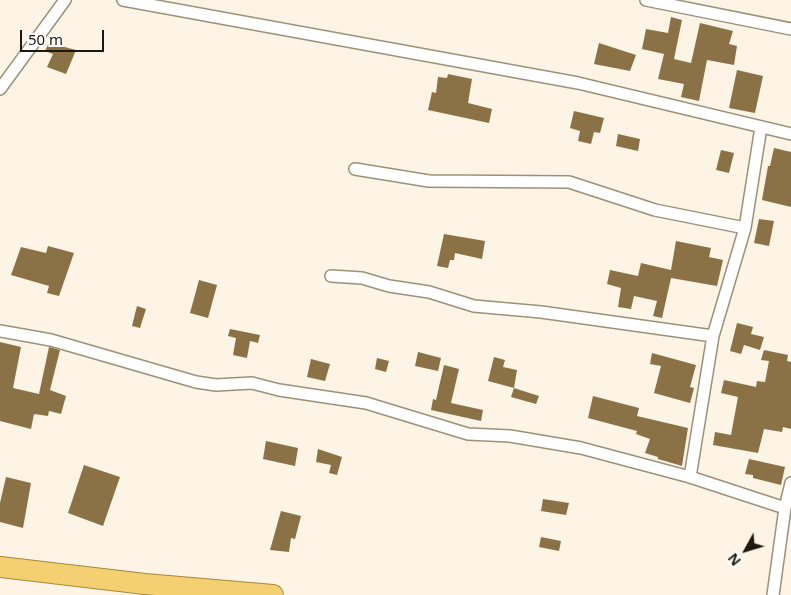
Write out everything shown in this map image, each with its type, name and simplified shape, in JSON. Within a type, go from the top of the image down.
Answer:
[{"type":"highway","points":[[0,566],[145,584],[273,595]]},
{"type":"street","points":[[0,89],[65,0]]},
{"type":"street","points":[[123,0],[578,83],[791,134]]},
{"type":"street","points":[[646,0],[791,28]]},
{"type":"street","points":[[690,477],[713,336],[745,228],[761,127]]},
{"type":"street","points":[[356,169],[429,181],[569,182],[655,210],[745,228]]},
{"type":"street","points":[[331,276],[362,278],[429,292],[474,306],[541,312],[713,336]]},
{"type":"street","points":[[0,331],[51,340],[196,382],[216,385],[252,383],[279,390],[366,402],[468,434],[510,436],[582,448],[690,477],[785,508]]},
{"type":"street","points":[[773,595],[785,508],[791,483]]},
{"type":"building","points":[[671,17],[682,20],[674,59],[691,63],[700,23],[733,31],[729,44],[737,46],[734,65],[707,60],[699,101],[681,97],[684,84],[658,79],[664,54],[642,49],[646,29],[668,33]]},
{"type":"building","points":[[49,43],[76,50],[66,74],[47,67],[53,54],[45,51]]},
{"type":"building","points":[[599,43],[636,55],[630,71],[594,64]]},
{"type":"building","points":[[737,70],[763,76],[755,113],[729,108]]},
{"type":"building","points":[[448,74],[472,79],[468,103],[492,109],[489,123],[428,110],[432,92],[436,93],[438,77],[447,78]]},
{"type":"building","points":[[574,111],[604,118],[600,133],[594,132],[591,144],[578,141],[580,131],[570,128]]},
{"type":"building","points":[[618,134],[640,139],[638,151],[616,146]]},
{"type":"building","points":[[774,148],[791,152],[791,207],[762,200],[768,166],[770,166]]},
{"type":"building","points":[[721,150],[734,153],[729,173],[716,170]]},
{"type":"building","points":[[759,219],[774,221],[769,246],[754,243]]},
{"type":"building","points":[[444,234],[485,241],[482,259],[455,253],[454,260],[450,260],[448,268],[437,266]]},
{"type":"building","points":[[676,241],[711,248],[709,257],[723,260],[717,286],[671,278],[662,318],[653,316],[657,301],[634,296],[631,309],[618,307],[621,288],[607,284],[610,270],[638,276],[641,263],[671,270]]},
{"type":"building","points":[[48,246],[74,253],[59,296],[47,293],[49,286],[11,275],[21,247],[46,253]]},
{"type":"building","points":[[199,280],[217,285],[208,318],[190,313]]},
{"type":"building","points":[[137,306],[146,309],[140,328],[132,326]]},
{"type":"building","points":[[737,323],[753,327],[751,334],[764,337],[760,350],[744,345],[741,354],[730,351]]},
{"type":"building","points":[[230,329],[260,335],[258,343],[250,341],[247,358],[233,355],[236,338],[228,336]]},
{"type":"building","points":[[0,342],[21,347],[13,388],[39,394],[49,347],[60,350],[50,390],[66,396],[61,414],[49,411],[48,416],[34,414],[31,429],[0,421]]},
{"type":"building","points":[[764,350],[788,355],[787,361],[791,362],[791,429],[783,427],[782,432],[764,429],[758,453],[713,445],[715,432],[731,435],[738,397],[721,393],[724,380],[756,387],[757,381],[765,382],[769,361],[761,360]]},
{"type":"building","points":[[418,352],[441,358],[438,371],[415,366]]},
{"type":"building","points":[[652,353],[696,365],[690,387],[694,388],[690,403],[654,393],[661,366],[650,364]]},
{"type":"building","points":[[494,357],[505,360],[503,367],[517,370],[514,388],[488,381]]},
{"type":"building","points":[[377,358],[389,361],[386,372],[375,369]]},
{"type":"building","points":[[311,359],[330,364],[325,381],[307,377]]},
{"type":"building","points":[[444,365],[459,369],[451,403],[483,410],[481,421],[431,410],[433,399],[436,400]]},
{"type":"building","points":[[514,388],[539,396],[536,404],[511,397]]},
{"type":"building","points":[[593,396],[639,408],[637,416],[688,428],[682,466],[645,453],[650,439],[636,434],[637,431],[588,418]]},
{"type":"building","points":[[266,441],[298,448],[295,466],[263,459]]},
{"type":"building","points":[[318,449],[342,457],[337,475],[329,473],[331,465],[316,462]]},
{"type":"building","points":[[749,459],[785,467],[781,485],[745,474]]},
{"type":"building","points":[[84,465],[120,477],[103,526],[68,513]]},
{"type":"building","points":[[6,477],[31,483],[23,528],[0,522],[0,503]]},
{"type":"building","points":[[543,499],[569,503],[566,515],[541,511]]},
{"type":"building","points":[[281,511],[301,516],[295,539],[291,538],[289,552],[270,550]]},
{"type":"building","points":[[541,537],[561,541],[559,551],[539,547]]}]
